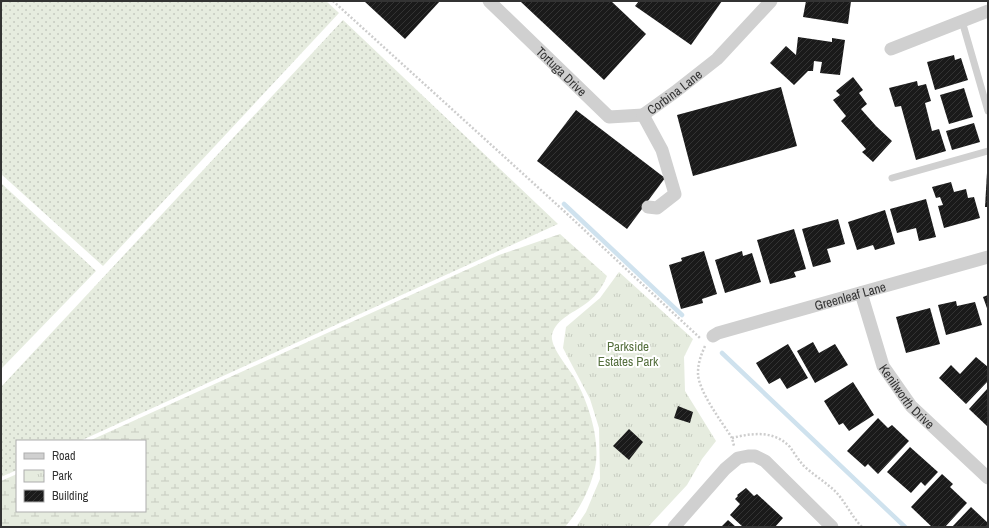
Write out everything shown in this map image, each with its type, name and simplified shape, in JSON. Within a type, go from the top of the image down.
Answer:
[{"type":"street","name":"Tortuga Drive","points":[[489,1],[609,117],[643,115]]},
{"type":"street","name":"Corbina Lane","points":[[648,207],[657,208],[675,194],[662,150],[643,115],[717,59],[771,1]]},
{"type":"street","points":[[891,49],[988,11]]},
{"type":"street","name":"Greenleaf Lane","points":[[710,340],[718,333],[988,257]]},
{"type":"street","name":"Kenilworth Drive","points":[[861,292],[884,366],[912,406],[988,478]]},
{"type":"street","points":[[674,527],[725,469],[738,458],[755,456],[771,466],[781,478],[832,527]]},
{"type":"lane","points":[[962,21],[988,111]]},
{"type":"lane","points":[[892,178],[988,151]]},
{"type":"path","points":[[333,1],[564,211],[710,340],[699,358],[698,373],[701,388],[732,438],[738,458]]},
{"type":"path","points":[[732,438],[748,434],[765,434],[778,438],[788,446],[803,466],[826,482],[837,493],[862,527]]},
{"type":"green space","points":[[1,1],[326,1],[339,13],[103,266],[1,174]]},
{"type":"green space","points":[[343,20],[558,224],[82,440],[16,440],[16,470],[1,477],[1,387]]},
{"type":"green space","points":[[1,183],[96,271],[1,369]]},
{"type":"green space","points":[[560,234],[607,276],[602,287],[594,296],[583,306],[562,320],[554,329],[552,335],[552,340],[556,351],[574,377],[584,397],[595,433],[596,445],[595,468],[590,484],[579,507],[565,527],[1,527],[1,481],[16,474],[16,512],[146,512],[146,440],[91,440],[499,255]]},
{"type":"green space","name":"Parkside Estates Park","points":[[619,272],[693,339],[684,357],[685,391],[716,441],[702,459],[687,485],[648,527],[576,527],[586,512],[600,479],[599,428],[590,399],[563,348],[566,327],[600,298]]},
{"type":"building","points":[[364,1],[440,1],[405,39]]},
{"type":"building","points":[[611,1],[646,34],[604,80],[521,2]]},
{"type":"building","points":[[639,1],[722,1],[691,45],[635,6]]},
{"type":"building","points":[[806,1],[851,1],[848,24],[803,17]]},
{"type":"building","points":[[798,37],[832,42],[832,38],[845,40],[840,75],[820,73],[822,62],[814,61],[813,71],[808,71],[794,85],[770,63],[786,46],[796,55]]},
{"type":"building","points":[[954,55],[955,60],[961,58],[968,80],[935,90],[927,62]]},
{"type":"building","points":[[853,77],[863,90],[859,93],[867,104],[861,109],[892,141],[873,162],[862,152],[866,149],[841,121],[846,116],[833,100],[840,95],[836,91]]},
{"type":"building","points":[[917,81],[918,86],[926,84],[931,101],[925,103],[932,131],[939,129],[946,151],[916,160],[901,106],[895,107],[889,88]]},
{"type":"building","points":[[781,87],[797,146],[693,176],[677,115]]},
{"type":"building","points":[[964,88],[973,117],[949,124],[940,95]]},
{"type":"building","points":[[576,110],[665,178],[627,229],[537,161]]},
{"type":"building","points":[[974,123],[980,142],[952,150],[946,131]]},
{"type":"building","points":[[987,173],[988,207],[985,207]]},
{"type":"building","points":[[951,182],[954,192],[966,189],[968,198],[974,197],[980,218],[944,228],[938,206],[943,205],[940,197],[936,198],[932,187]]},
{"type":"building","points":[[926,199],[936,237],[919,241],[916,228],[897,233],[890,209]]},
{"type":"building","points":[[885,210],[895,244],[875,250],[873,245],[857,250],[848,222]]},
{"type":"building","points":[[838,219],[845,244],[827,249],[831,262],[813,267],[802,229]]},
{"type":"building","points":[[794,229],[806,269],[794,272],[796,277],[770,284],[757,240]]},
{"type":"building","points":[[704,251],[717,294],[702,299],[703,303],[681,309],[669,265],[682,261],[681,258]]},
{"type":"building","points":[[742,251],[743,256],[752,253],[761,282],[725,293],[715,260]]},
{"type":"building","points":[[988,295],[988,311],[983,297]]},
{"type":"building","points":[[956,301],[957,306],[975,302],[982,325],[946,335],[938,305]]},
{"type":"building","points":[[930,308],[940,344],[906,353],[896,317]]},
{"type":"building","points":[[813,342],[819,353],[835,344],[848,365],[815,383],[797,351]]},
{"type":"building","points":[[788,344],[808,378],[787,389],[780,378],[769,384],[756,363]]},
{"type":"building","points":[[976,357],[988,367],[988,381],[966,404],[939,378],[951,365],[960,374]]},
{"type":"building","points":[[853,382],[874,415],[849,431],[843,423],[839,425],[824,401]]},
{"type":"building","points":[[988,388],[988,427],[969,409]]},
{"type":"building","points":[[678,406],[693,412],[690,423],[674,418]]},
{"type":"building","points":[[878,418],[888,428],[892,425],[909,441],[878,474],[868,464],[865,467],[847,451]]},
{"type":"building","points":[[629,429],[643,442],[629,460],[613,446]]},
{"type":"building","points":[[910,447],[938,472],[925,486],[921,482],[911,493],[887,472]]},
{"type":"building","points":[[942,474],[953,484],[950,487],[967,503],[945,527],[932,527],[911,507]]},
{"type":"building","points":[[746,488],[754,496],[757,494],[783,518],[775,527],[743,527],[730,515],[740,504],[735,499],[738,496],[737,495]]},
{"type":"building","points":[[971,507],[988,523],[988,527],[952,527]]},
{"type":"building","points":[[728,520],[736,527],[721,527]]},
{"type":"waterway","points":[[564,204],[682,315]]},
{"type":"waterway","points":[[722,353],[905,527]]}]
